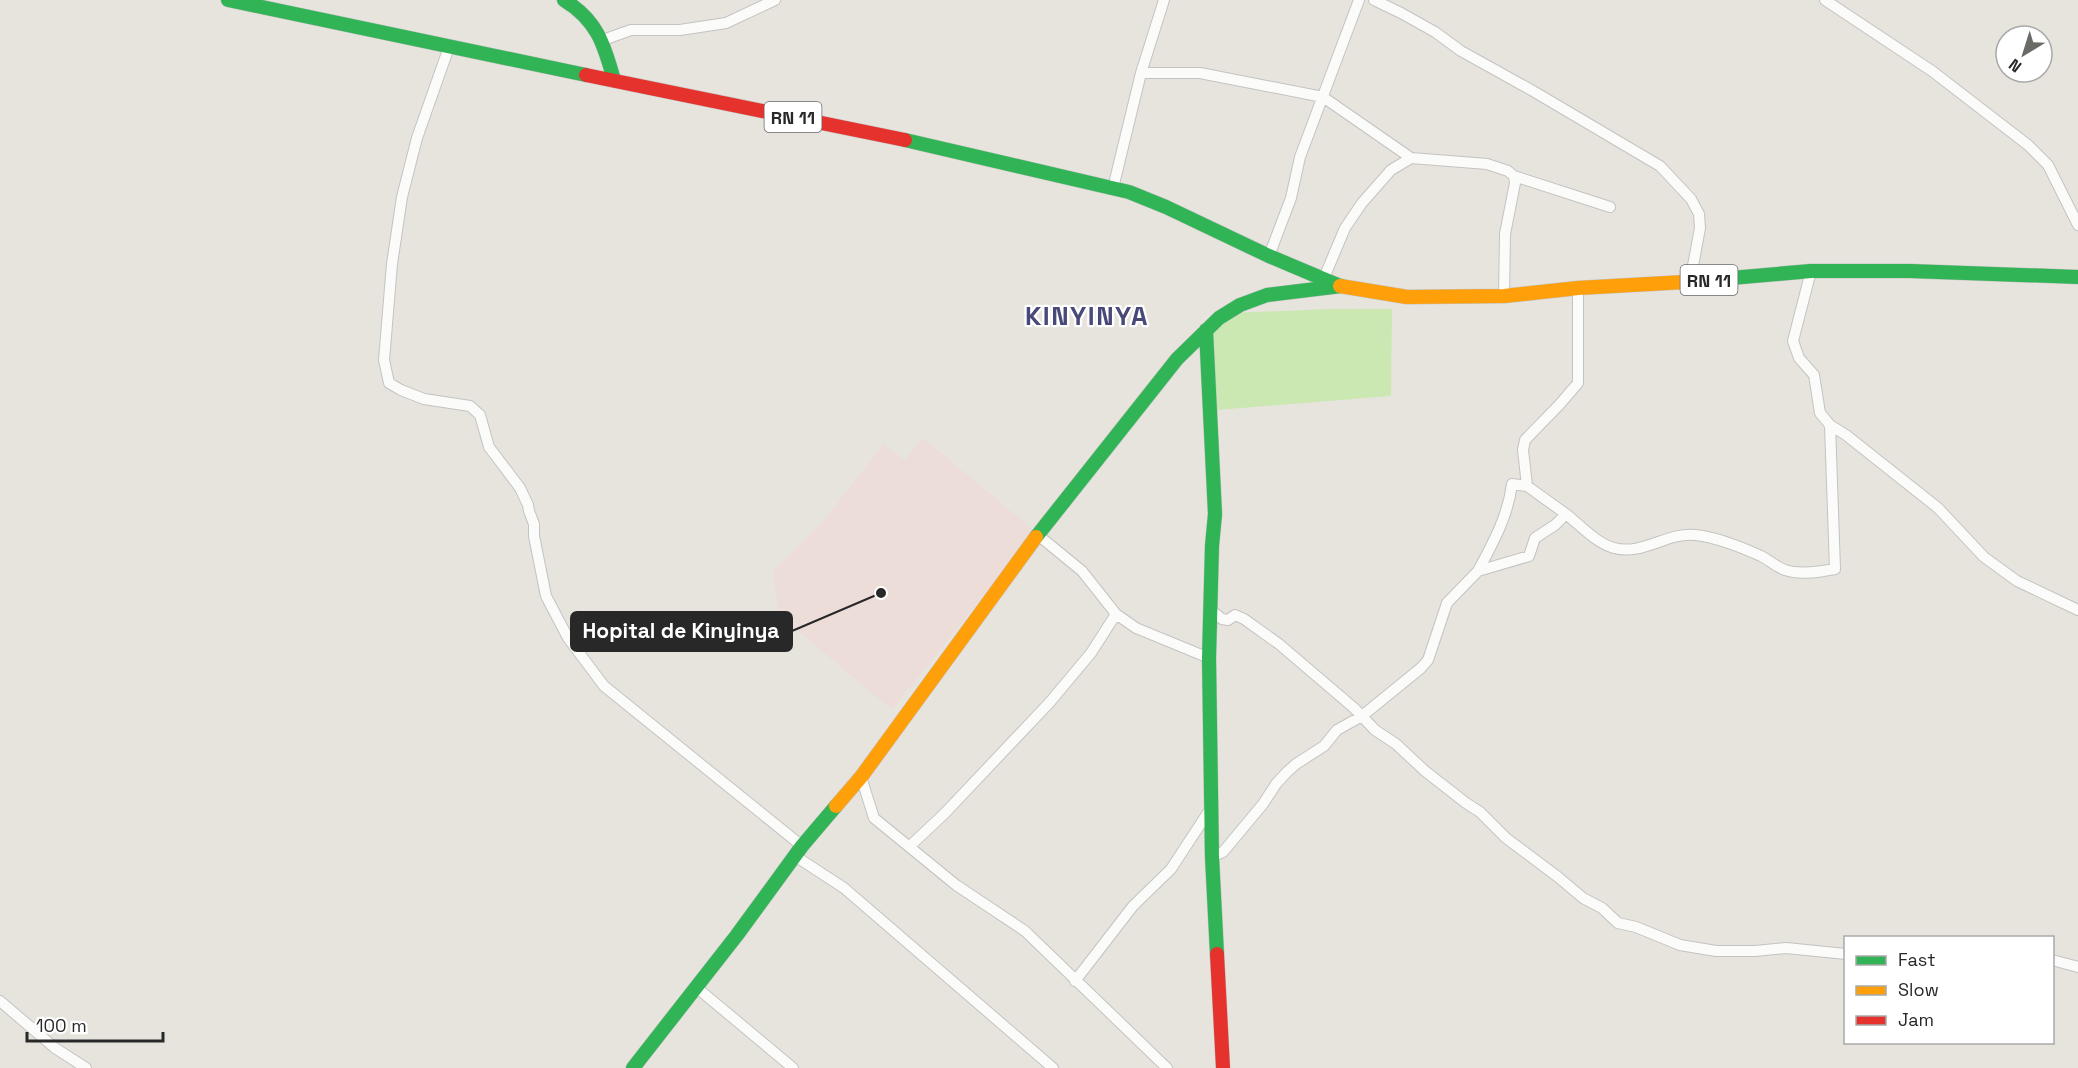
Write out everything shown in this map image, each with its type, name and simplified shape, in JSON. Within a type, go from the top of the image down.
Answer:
[{"type":"main road","name":"RN 11","points":[[228,0],[953,151],[1113,188],[1166,207],[1269,256],[1341,286],[1407,297],[1504,296],[1578,288],[1690,282],[1811,271],[1910,271],[2078,277]]},
{"type":"main road","points":[[564,0],[585,15],[603,40],[614,80]]},
{"type":"main road","points":[[633,1068],[737,935],[798,851],[861,777],[1038,536],[1177,359],[1229,310],[1267,296],[1341,286]]},
{"type":"main road","points":[[1206,330],[1215,514],[1209,658],[1212,857],[1222,1068]]},
{"type":"street","points":[[603,40],[632,30],[680,30],[726,23],[775,0]]},
{"type":"street","points":[[1113,188],[1141,73],[1164,0]]},
{"type":"street","points":[[1269,256],[1291,198],[1300,157],[1359,0]]},
{"type":"street","points":[[1374,0],[1435,32],[1461,51],[1533,90],[1660,166],[1691,199],[1699,214],[1700,228],[1690,282]]},
{"type":"street","points":[[1825,0],[1932,71],[2028,145],[2048,165],[2078,225]]},
{"type":"street","points":[[449,47],[417,138],[402,197],[392,264],[384,360],[389,383],[424,399],[470,406],[480,415],[489,447],[520,488],[528,505],[534,524],[534,536],[546,596],[568,638],[604,686],[1053,1068]]},
{"type":"street","points":[[1141,73],[1200,73],[1323,97],[1411,158],[1487,164],[1508,171],[1514,176],[1610,207]]},
{"type":"street","points":[[1324,278],[1345,228],[1362,203],[1391,170],[1411,158]]},
{"type":"street","points":[[1504,296],[1505,234],[1515,183],[1514,176]]},
{"type":"street","points":[[1811,271],[1793,341],[1799,358],[1814,375],[1820,413],[1830,425],[1846,435],[1938,508],[1984,557],[2017,581],[2078,610]]},
{"type":"street","points":[[1527,486],[1523,450],[1525,440],[1578,383],[1578,288]]},
{"type":"street","points":[[1212,857],[1223,852],[1287,772],[1324,746],[1337,730],[1362,716],[1428,660],[1447,603],[1478,570],[1492,546],[1504,518],[1512,484],[1527,486],[1566,514],[1600,543],[1616,549],[1634,550],[1675,536],[1693,535],[1711,537],[1760,556],[1785,570],[1802,573],[1835,569],[1835,513],[1830,425]]},
{"type":"street","points":[[1478,570],[1529,556],[1535,538],[1555,525],[1566,514]]},
{"type":"street","points":[[1038,536],[1082,572],[1116,614],[1136,628],[1209,658]]},
{"type":"street","points":[[1211,609],[1222,619],[1228,620],[1235,615],[1279,644],[1375,730],[1396,744],[1466,804],[1480,812],[1506,838],[1583,898],[1602,908],[1618,923],[1636,927],[1680,945],[1704,949],[1755,951],[1786,948],[1844,954]]},
{"type":"street","points":[[910,846],[945,813],[1050,702],[1090,653],[1116,614]]},
{"type":"street","points":[[861,777],[874,818],[956,885],[1025,931],[1167,1068]]},
{"type":"street","points":[[1076,981],[1133,906],[1171,869],[1211,808]]},
{"type":"street","points":[[2054,961],[2078,967]]},
{"type":"street","points":[[696,987],[793,1068]]},
{"type":"street","points":[[0,1001],[55,1048],[86,1068]]},
{"type":"shaded area","points":[[923,438],[1035,531],[892,710],[778,614],[773,571],[824,520],[884,444],[905,460]]},
{"type":"green space","points":[[1392,309],[1391,396],[1217,410],[1213,332],[1232,313]]},
{"type":"traffic: fast","points":[[228,0],[586,75]]},
{"type":"traffic: fast","points":[[564,0],[584,16],[598,34],[614,80]]},
{"type":"traffic: fast","points":[[905,140],[1129,192],[1340,286]]},
{"type":"traffic: fast","points":[[1685,282],[1811,271],[1910,271],[2078,277]]},
{"type":"traffic: fast","points":[[1036,537],[1177,359],[1219,318],[1240,305],[1267,295],[1341,286]]},
{"type":"traffic: fast","points":[[1206,330],[1215,514],[1209,658],[1212,857],[1217,954]]},
{"type":"traffic: fast","points":[[633,1068],[737,935],[802,846],[836,806]]},
{"type":"traffic: slow","points":[[1340,286],[1407,297],[1504,296],[1578,288],[1685,282]]},
{"type":"traffic: slow","points":[[836,806],[861,777],[1036,537]]},
{"type":"traffic: jam","points":[[586,75],[905,140]]},
{"type":"traffic: jam","points":[[1217,954],[1223,1068]]},
{"type":"place","name":"Hopital de Kinyinya","points":[[881,593]]},
{"type":"district","name":"KINYINYA","points":[[1087,316]]}]
